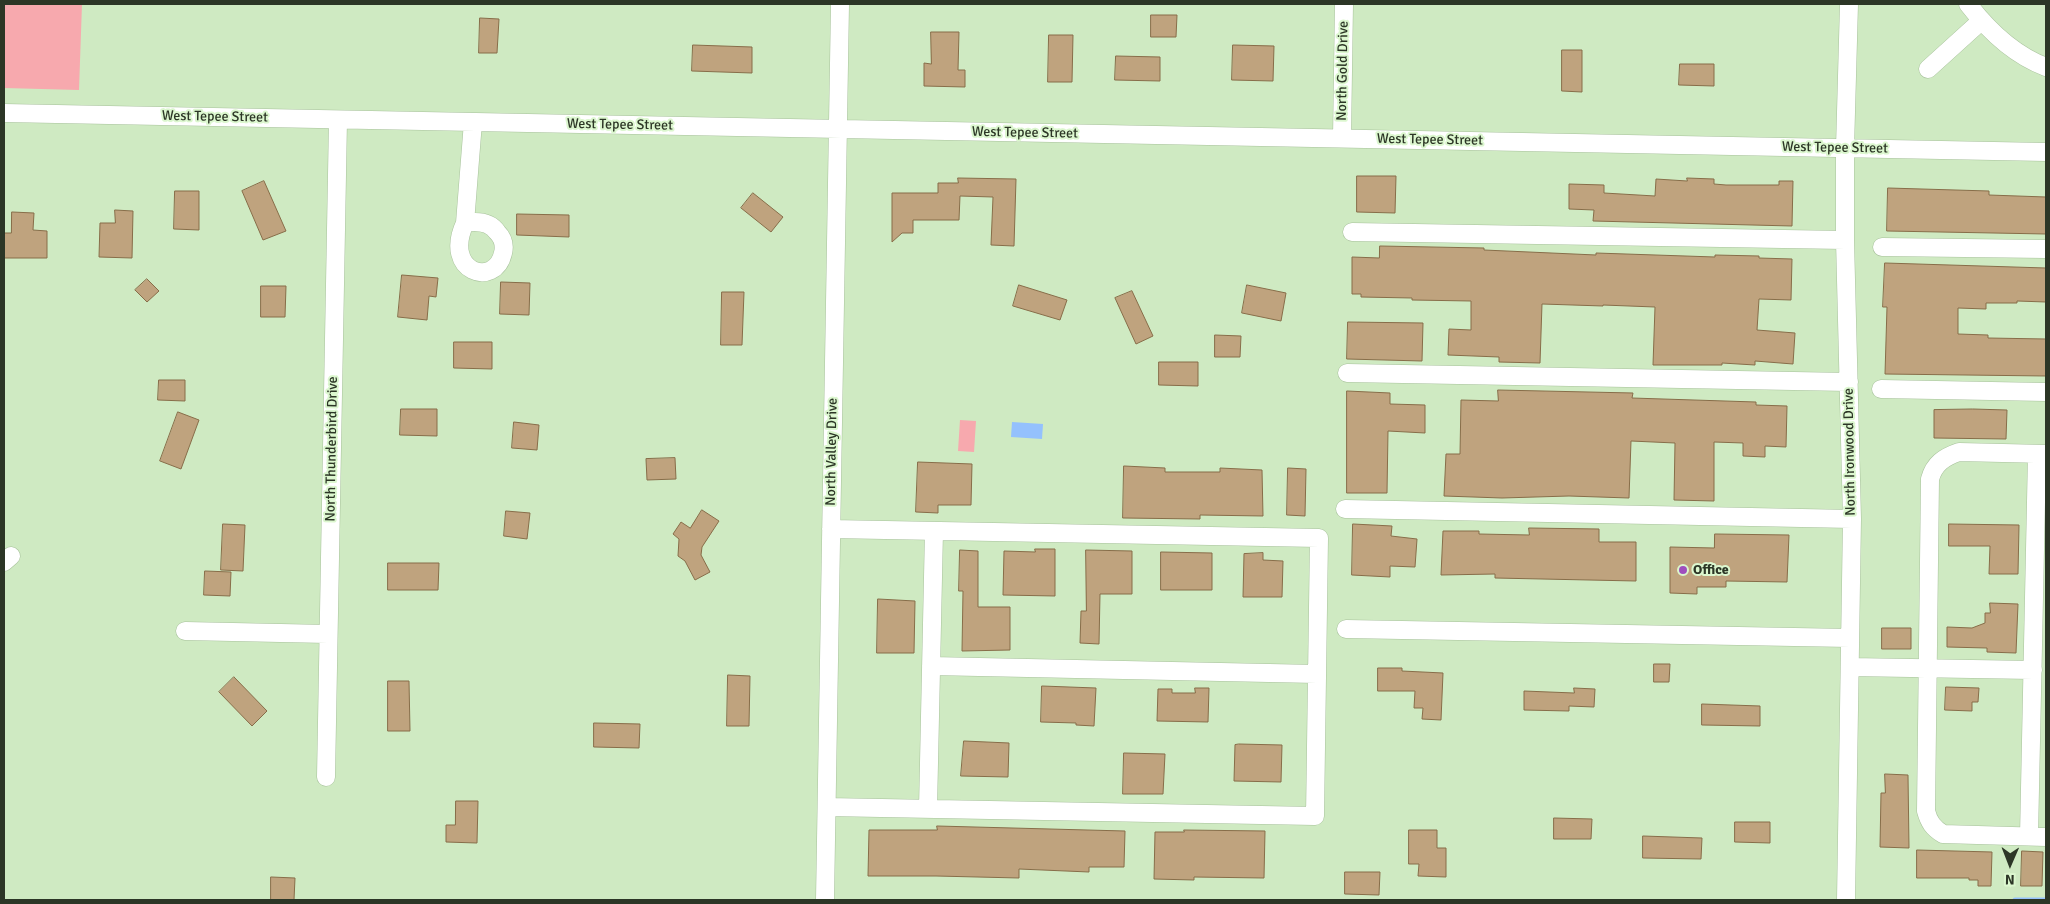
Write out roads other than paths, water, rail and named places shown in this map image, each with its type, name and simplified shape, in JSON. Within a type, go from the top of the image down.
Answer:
[{"type":"street","name":"North Valley Drive","points":[[825,900],[840,4]]},
{"type":"street","name":"North Gold Drive","points":[[1342,138],[1344,4]]},
{"type":"street","name":"North Ironwood Drive","points":[[1846,900],[1852,519],[1845,148],[1849,4]]},
{"type":"street","points":[[1968,4],[1981,21],[1999,39],[2020,54],[2046,67]]},
{"type":"street","points":[[1928,69],[1981,21]]},
{"type":"street","name":"West Tepee Street","points":[[4,113],[2046,152]]},
{"type":"street","name":"North Thunderbird Drive","points":[[326,777],[338,120]]},
{"type":"street","points":[[465,223],[473,122]]},
{"type":"street","points":[[1352,232],[1846,240]]},
{"type":"street","points":[[1882,247],[2046,249]]},
{"type":"street","points":[[1346,373],[1849,382]]},
{"type":"street","points":[[1881,389],[2046,392]]},
{"type":"street","points":[[1959,452],[2042,454],[2033,670],[2038,836],[1943,834],[1928,821],[1926,811],[1930,479],[1932,470],[1939,462],[1959,452]]},
{"type":"street","points":[[1345,509],[1852,519]]},
{"type":"street","points":[[827,807],[1315,816],[1320,538],[831,529]]},
{"type":"street","points":[[928,809],[934,531]]},
{"type":"street","points":[[1346,629],[1850,638]]},
{"type":"street","points":[[185,631],[328,634]]},
{"type":"street","points":[[932,666],[1317,674]]},
{"type":"street","points":[[1850,667],[2033,670]]},
{"type":"water","points":[[1012,422],[1043,424],[1042,439],[1011,437]]},
{"type":"waterway","points":[[2015,900],[2046,900]]},
{"type":"place","name":"Office","points":[[1683,570]]}]
